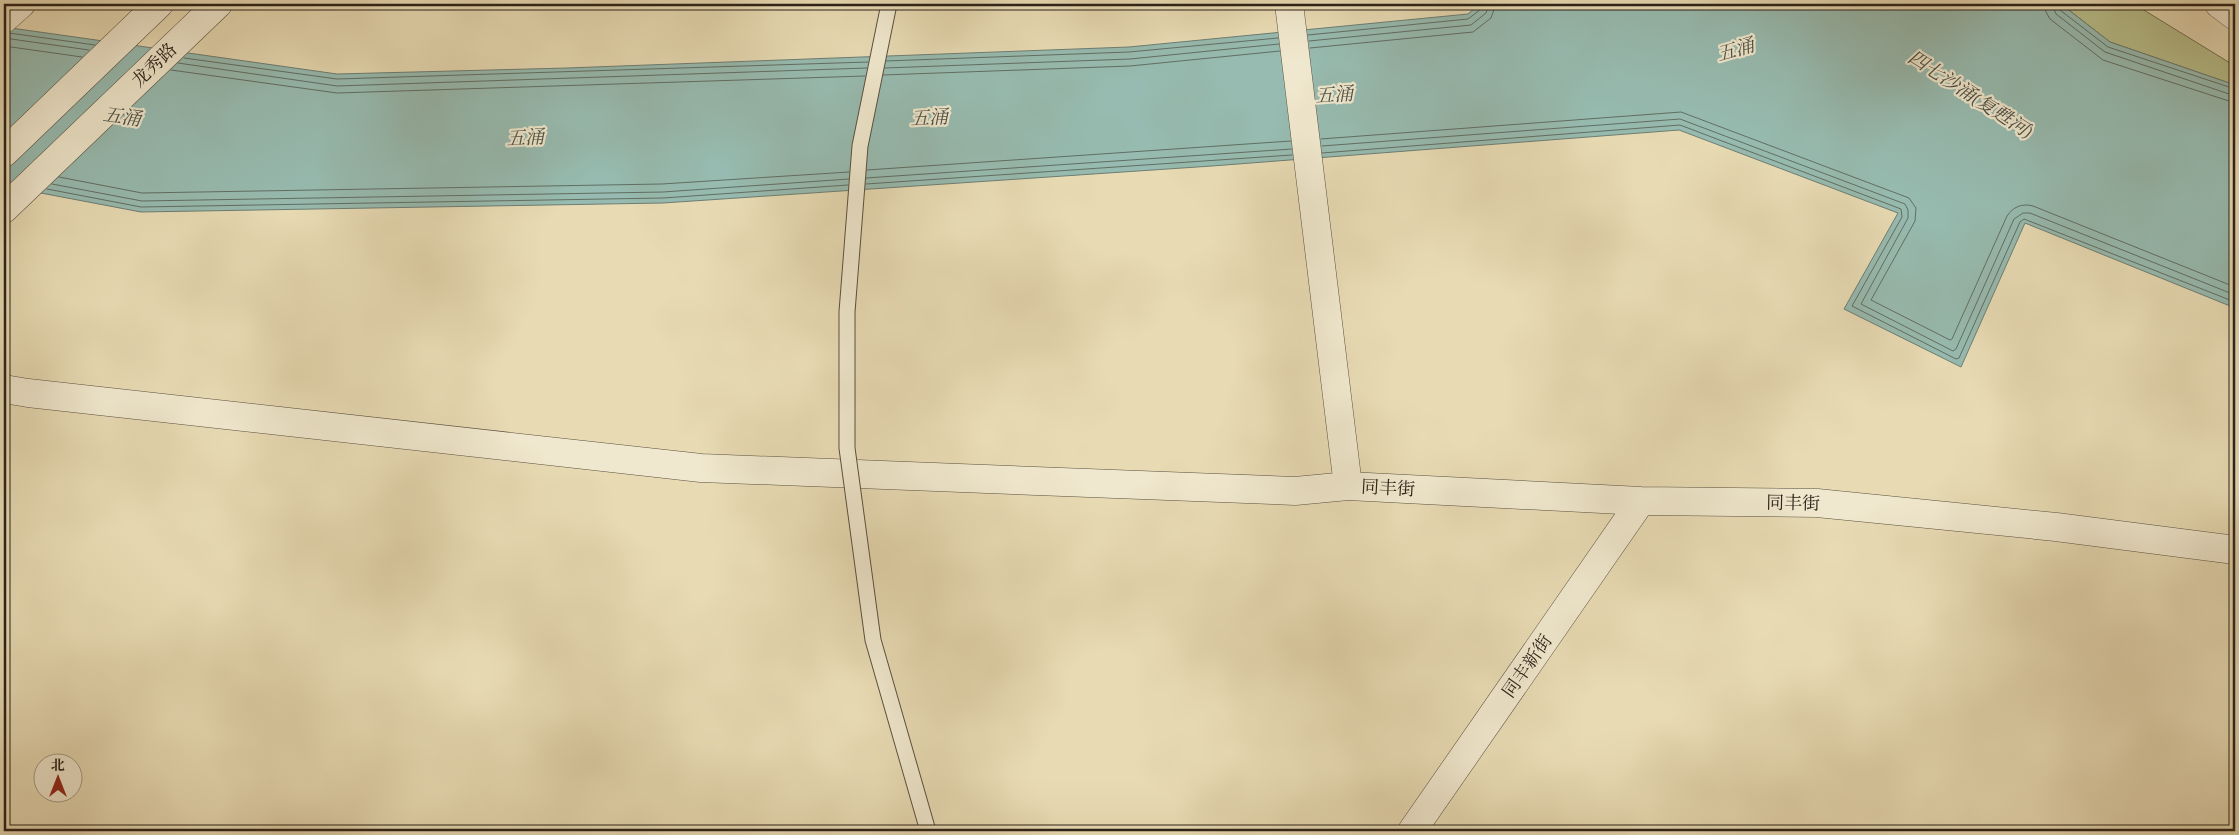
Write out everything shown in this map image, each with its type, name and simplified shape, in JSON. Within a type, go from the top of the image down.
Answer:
[{"type":"street","points":[[4,20],[21,4]]},
{"type":"street","points":[[4,153],[159,4]]},
{"type":"street","name":"龙秀路","points":[[4,209],[218,4]]},
{"type":"street","points":[[1289,4],[1348,486]]},
{"type":"street","points":[[2219,4],[2235,16]]},
{"type":"street","name":"同丰街","points":[[4,389],[701,468],[1295,491],[1348,486],[1642,501],[1817,503],[2056,527],[2235,550]]},
{"type":"street","name":"同丰新街","points":[[1412,831],[1642,501]]},
{"type":"lane","points":[[889,4],[860,146],[847,312],[847,448],[873,640],[928,831]]},
{"type":"green space","points":[[2061,4],[2134,4],[2235,66],[2235,85],[2110,42]]},
{"type":"water","points":[[1480,4],[2061,4],[2110,42],[2235,85],[2235,308],[2025,223],[1961,367],[1844,309],[1898,213],[1679,130],[1212,166],[663,203],[141,212],[4,186],[4,27],[337,74],[567,68],[1129,47],[1468,14]]},
{"type":"water label","name":"五涌","points":[[1735,49]]},
{"type":"water label","name":"五涌","points":[[1334,94]]},
{"type":"water label","name":"四七沙涌(复甦河)","points":[[1971,94]]},
{"type":"water label","name":"五涌","points":[[122,116]]},
{"type":"water label","name":"五涌","points":[[929,117]]},
{"type":"water label","name":"五涌","points":[[525,137]]}]
